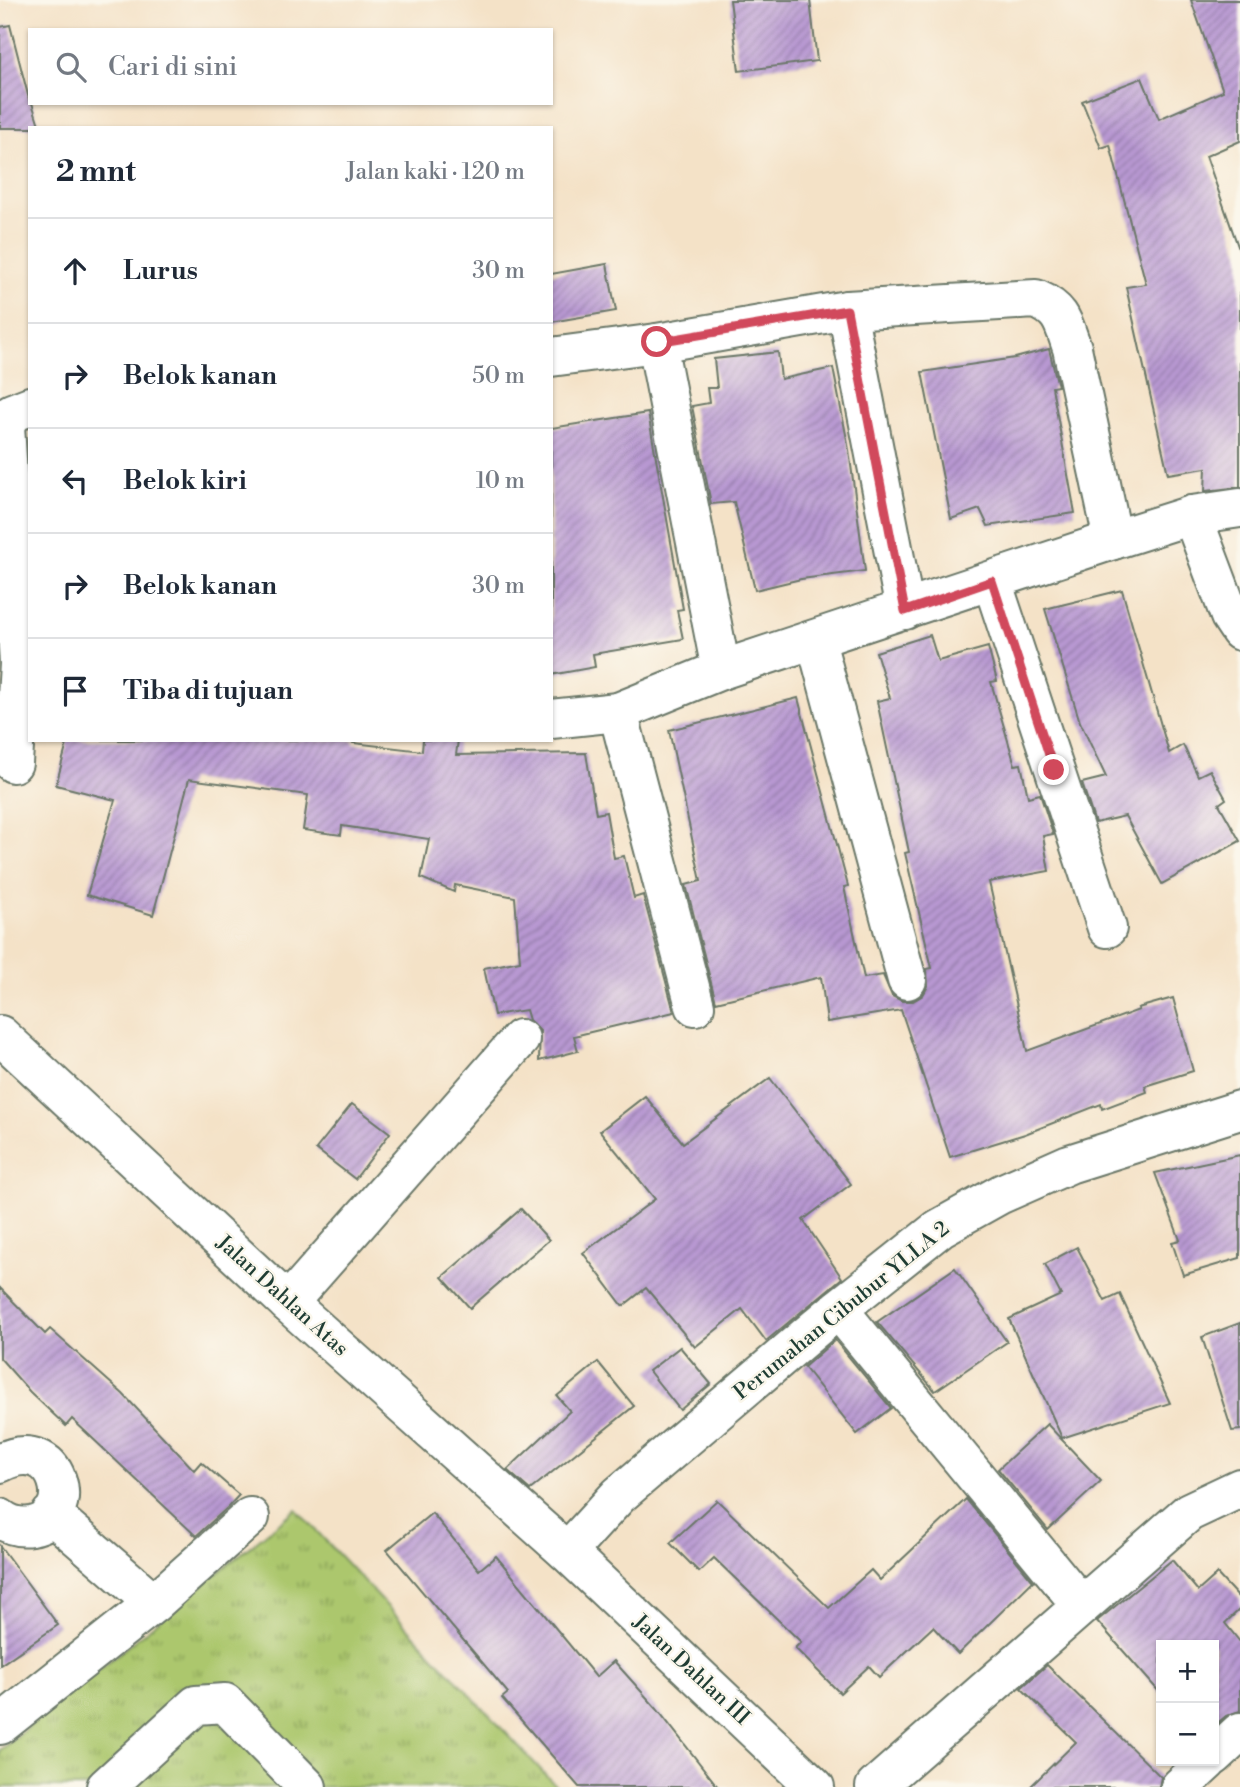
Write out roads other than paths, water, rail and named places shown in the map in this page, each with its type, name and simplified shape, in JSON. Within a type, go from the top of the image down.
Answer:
[{"type":"street","points":[[553,357],[847,310],[1036,299],[1054,306],[1072,348],[1113,540]]},
{"type":"street","points":[[847,310],[905,611]]},
{"type":"street","points":[[657,342],[721,670]]},
{"type":"street","points":[[13,763],[24,664],[5,425],[12,413],[28,407]]},
{"type":"street","points":[[553,719],[618,712],[721,670],[816,641],[1113,540],[1192,515],[1240,508]]},
{"type":"street","points":[[1192,515],[1230,616],[1240,631]]},
{"type":"street","points":[[992,581],[1107,928]]},
{"type":"street","points":[[816,641],[907,980]]},
{"type":"street","points":[[618,712],[695,1006]]},
{"type":"street","name":"Jalan Dahlan Atas","points":[[0,1035],[288,1303],[567,1552]]},
{"type":"street","points":[[288,1303],[520,1039]]},
{"type":"street","name":"Perumahan Cibubur YLLA 2","points":[[567,1552],[619,1495],[838,1309],[940,1228],[1001,1194],[1069,1164],[1240,1110]]},
{"type":"street","points":[[838,1309],[1081,1605]]},
{"type":"street","points":[[0,1463],[12,1457],[26,1455],[40,1459],[51,1468],[58,1480],[60,1494],[47,1519],[27,1526],[7,1524],[0,1518]]},
{"type":"street","points":[[875,1787],[1189,1512],[1240,1488]]},
{"type":"street","points":[[51,1514],[154,1603]]},
{"type":"street","points":[[0,1726],[154,1603],[250,1517]]},
{"type":"street","name":"Jalan Dahlan III","points":[[567,1552],[815,1787]]},
{"type":"street","points":[[106,1787],[196,1705],[225,1703],[307,1787]]},
{"type":"street","points":[[1219,1751],[1240,1732]]},
{"type":"street","points":[[1180,1787],[1203,1766]]}]
